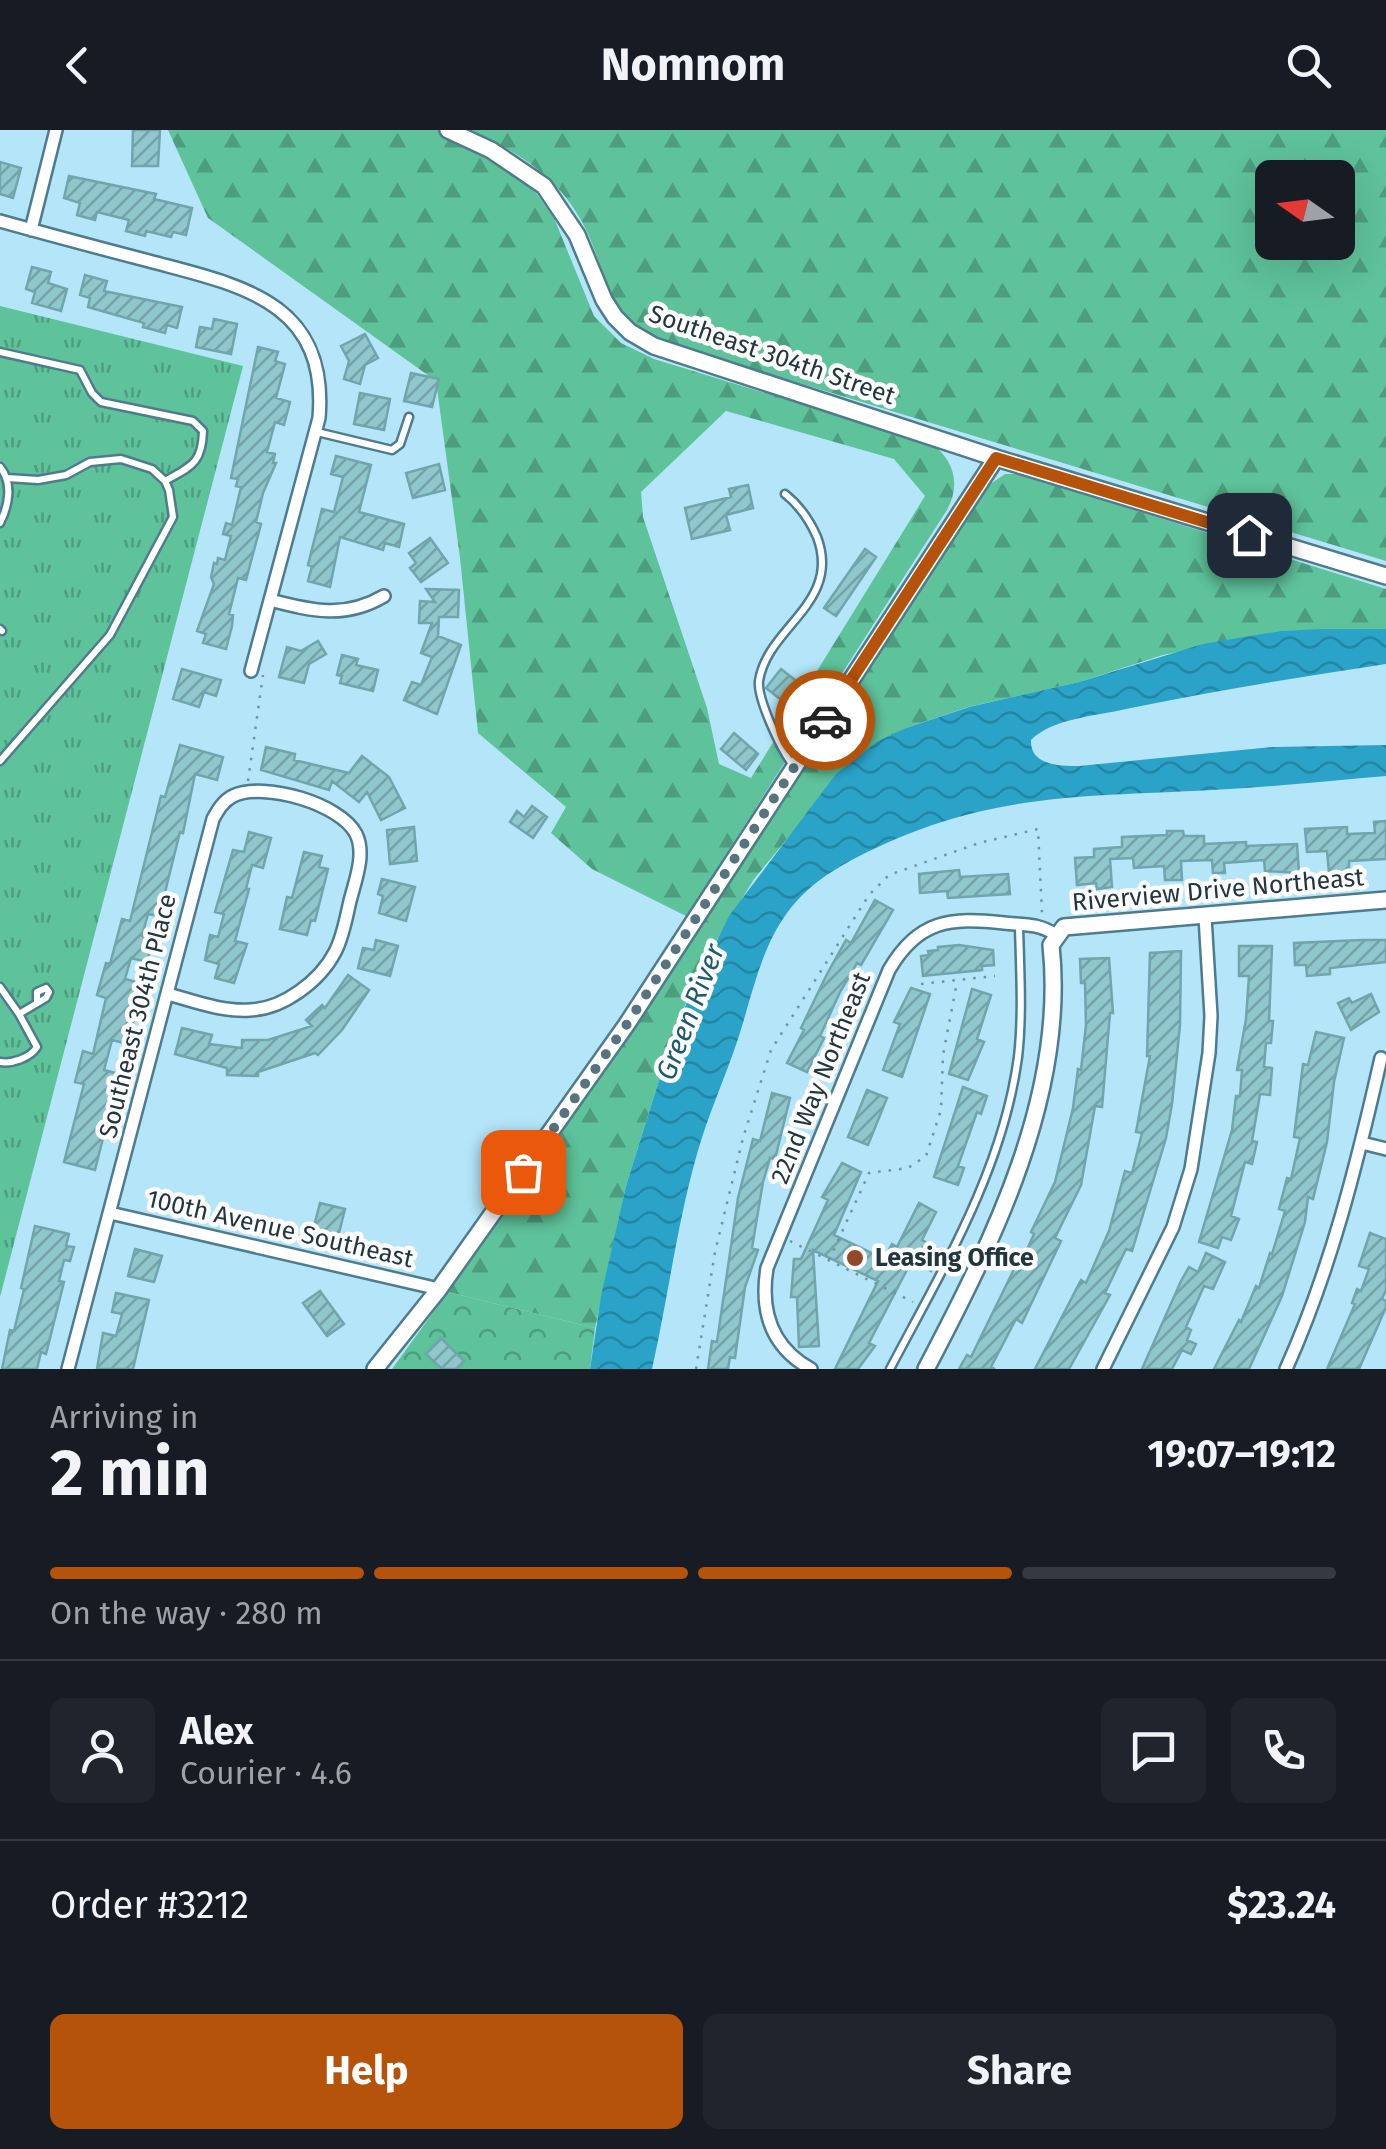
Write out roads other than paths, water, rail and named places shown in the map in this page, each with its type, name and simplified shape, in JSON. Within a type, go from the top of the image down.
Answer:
[{"type":"street","points":[[31,230],[56,130]]},
{"type":"street","name":"Southeast 304th Street","points":[[448,130],[502,157],[544,186],[578,234],[604,300],[630,332],[654,346],[996,458],[1386,576]]},
{"type":"street","points":[[0,221],[253,292],[288,317],[302,335],[318,375],[320,406],[251,671]]},
{"type":"street","points":[[374,1369],[440,1290],[627,1024],[996,458]]},
{"type":"street","points":[[270,600],[332,613],[356,610],[384,596]]},
{"type":"street","name":"Southeast 304th Place","points":[[68,1369],[208,830],[226,801],[247,792],[283,795],[340,814],[360,843],[355,880],[333,956],[322,970],[290,997],[266,1008],[209,1006],[168,994]]},
{"type":"street","name":"Riverview Drive Northeast","points":[[1056,935],[1064,927],[1386,900]]},
{"type":"street","points":[[1103,1369],[1174,1228],[1191,1169],[1210,1053],[1205,917]]},
{"type":"street","name":"22nd Way Northeast","points":[[811,1369],[782,1348],[772,1332],[764,1306],[768,1268],[899,952],[915,936],[939,923],[980,920],[1040,924],[1056,935]]},
{"type":"street","points":[[926,1369],[998,1221],[1030,1136],[1053,1015],[1051,945],[1056,935]]},
{"type":"street","points":[[1286,1369],[1315,1302],[1362,1143],[1381,1058]]},
{"type":"street","points":[[1362,1143],[1386,1149]]},
{"type":"street","name":"100th Avenue Southeast","points":[[110,1213],[440,1290]]},
{"type":"lane","points":[[0,352],[80,370],[101,402],[193,421],[203,431],[203,451],[193,465],[164,481]]},
{"type":"lane","points":[[316,432],[392,450],[400,444],[409,417]]},
{"type":"lane","points":[[0,761],[110,634],[173,517],[164,481],[152,470],[121,459],[90,462],[66,476],[38,480],[7,478]]},
{"type":"lane","points":[[0,467],[7,478],[8,499],[0,523]]},
{"type":"lane","points":[[785,494],[816,533],[823,568],[815,592],[760,677],[761,698],[773,722],[780,750],[794,766]]},
{"type":"lane","points":[[890,1369],[980,1194],[999,1138],[1018,1058],[1019,924]]},
{"type":"lane","points":[[0,987],[36,1047],[32,1054],[13,1062],[0,1062]]},
{"type":"lane","points":[[19,1014],[37,1003]]},
{"type":"water","name":"Green River","points":[[1386,629],[1386,664],[1076,719],[1040,733],[1031,740],[1032,748],[1035,755],[1047,762],[1079,766],[1273,747],[1386,745],[1386,776],[1083,797],[1003,807],[921,829],[878,847],[840,866],[806,891],[778,927],[763,958],[701,1139],[652,1369],[590,1369],[601,1296],[626,1186],[677,1023],[729,916],[836,774],[878,741],[969,707],[1079,682],[1203,644],[1280,631]]},
{"type":"place","name":"Leasing Office","points":[[855,1258]]}]
